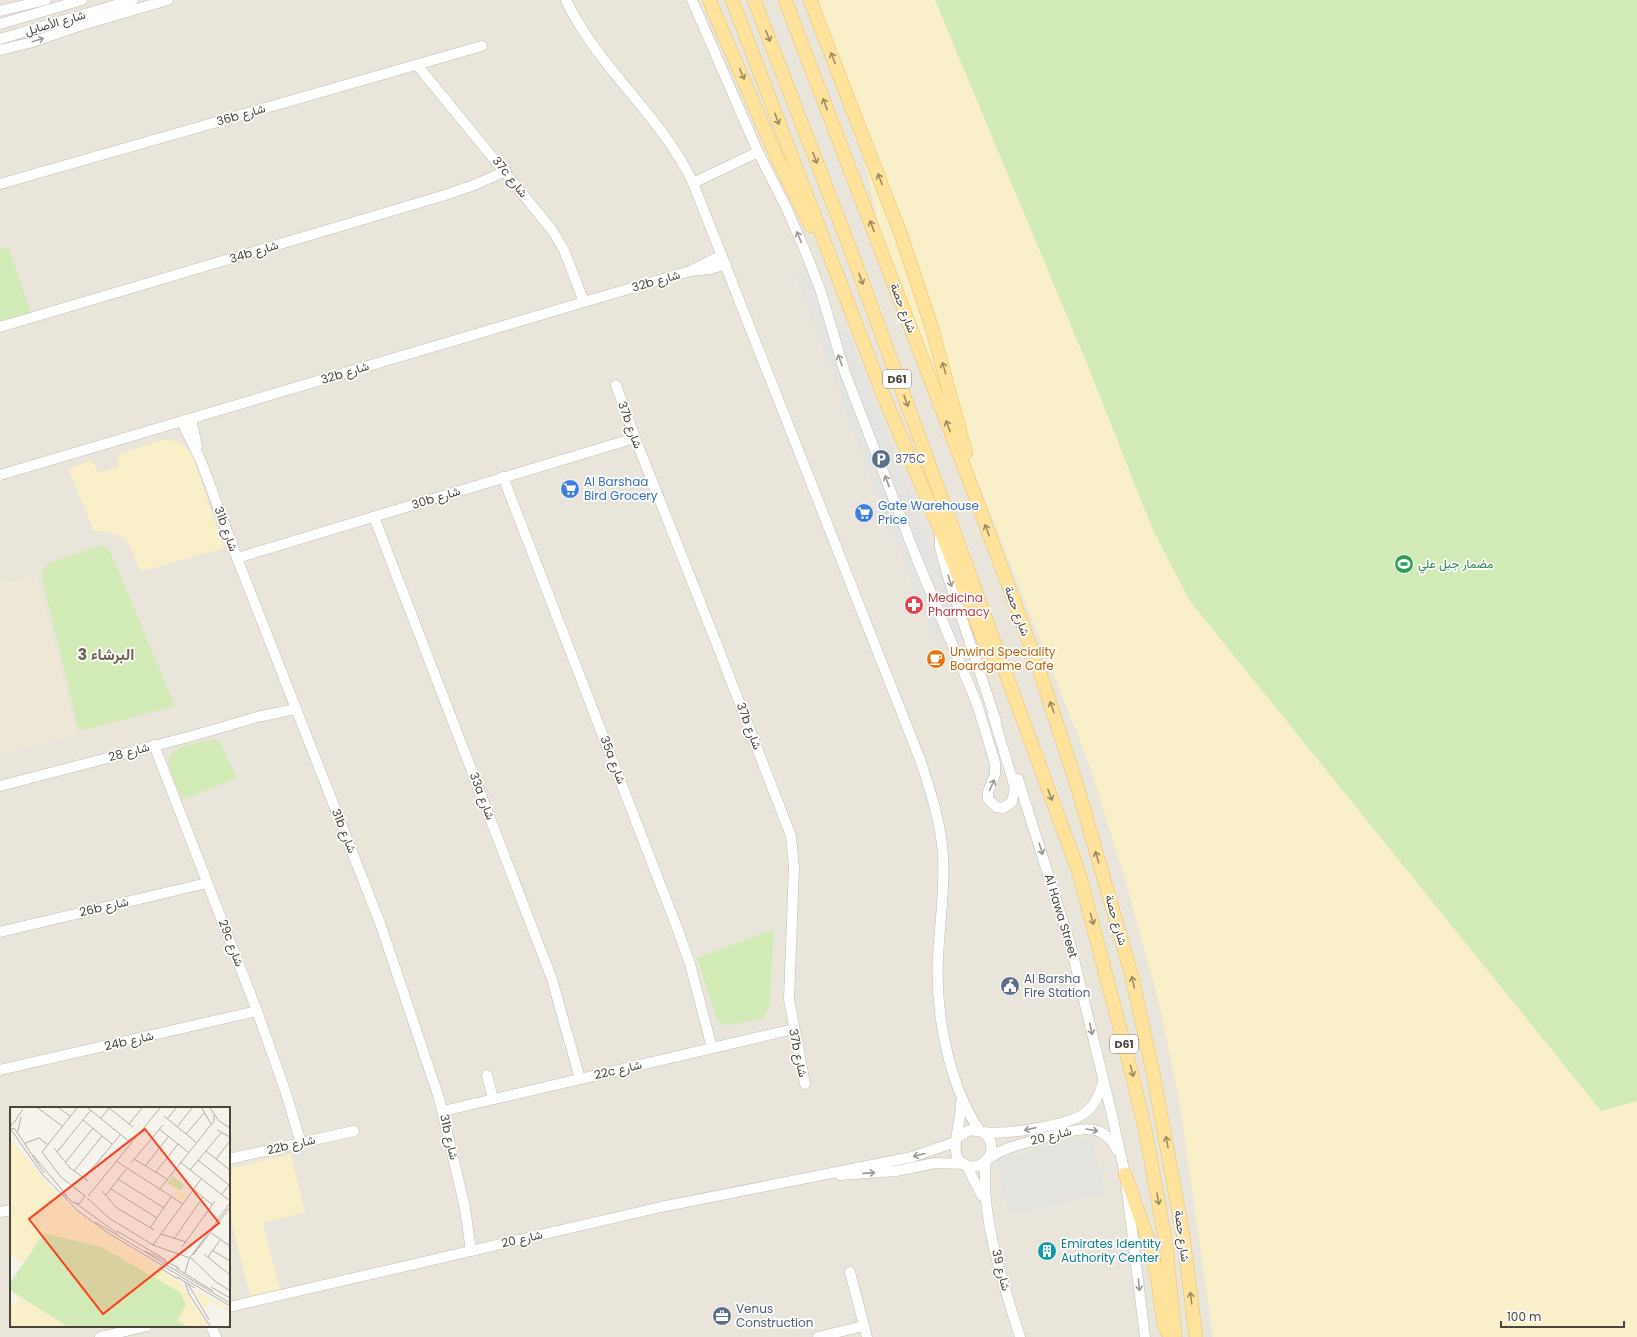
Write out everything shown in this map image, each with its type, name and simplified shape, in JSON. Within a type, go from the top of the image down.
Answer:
[{"type":"main road","points":[[709,0],[787,180],[833,264]]},
{"type":"main road","name":"D61","points":[[732,0],[833,264]]},
{"type":"main road","name":"شارع حصة","points":[[754,0],[848,244],[1079,873],[1134,1082],[1146,1134],[1166,1244],[1175,1337]]},
{"type":"main road","name":"شارع حصة","points":[[785,0],[977,501],[1040,672],[1064,744],[1131,974],[1153,1073],[1174,1181],[1196,1337]]},
{"type":"main road","points":[[810,0],[901,235],[931,325],[958,421],[977,501]]},
{"type":"main road","points":[[816,0],[824,34]]},
{"type":"main road","name":"شارع حصة","points":[[833,264],[880,387],[940,529],[1014,715],[1036,759]]},
{"type":"main road","points":[[1124,1169],[1150,1244],[1165,1328],[1171,1337]]},
{"type":"street","points":[[0,11],[46,0]]},
{"type":"street","name":"شارع الأصايل","points":[[0,24],[82,0]]},
{"type":"street","name":"شارع الأصايل","points":[[0,38],[110,11],[133,0]]},
{"type":"street","points":[[0,50],[58,34],[110,11],[168,0]]},
{"type":"street","points":[[566,0],[590,42],[670,143],[693,183],[916,749],[934,802],[941,836],[944,870],[938,957],[938,994],[945,1039],[966,1111],[990,1142],[991,1150],[987,1159],[976,1166],[965,1165],[959,1160],[955,1153],[956,1140],[961,1119],[961,1098]]},
{"type":"street","points":[[692,0],[758,152],[786,207],[813,270],[844,370],[916,557],[969,684],[995,763],[995,774],[988,792],[988,799],[996,808],[1003,808],[1012,802],[1015,788],[993,715]]},
{"type":"street","name":"36b شارع","points":[[0,184],[482,46]]},
{"type":"street","name":"37c شارع","points":[[417,65],[545,220],[558,240],[584,302]]},
{"type":"street","points":[[693,183],[758,152]]},
{"type":"street","name":"34b شارع","points":[[0,327],[442,196],[474,185],[506,171]]},
{"type":"street","name":"32b شارع","points":[[0,475],[690,271],[710,269],[724,259]]},
{"type":"street","name":"37b شارع","points":[[616,385],[635,438],[717,644],[790,836],[794,867],[788,983],[794,1029],[805,1084]]},
{"type":"street","name":"31b شارع","points":[[186,421],[237,558],[380,923],[443,1111],[475,1250]]},
{"type":"street","name":"30b شارع","points":[[237,558],[635,438]]},
{"type":"street","name":"35a شارع","points":[[503,477],[676,925],[690,964],[712,1048]]},
{"type":"street","name":"33a شارع","points":[[374,516],[552,979],[580,1078]]},
{"type":"street","name":"Al Hawa Street","points":[[940,529],[940,548],[944,562],[993,715],[1003,734],[1028,808],[1071,947],[1124,1169],[1145,1337]]},
{"type":"street","name":"شارع 28","points":[[0,786],[257,717],[294,705]]},
{"type":"street","name":"29c شارع","points":[[154,745],[257,1011],[285,1090],[301,1143]]},
{"type":"street","name":"26b شارع","points":[[0,932],[207,883]]},
{"type":"street","name":"24b شارع","points":[[0,1070],[257,1011]]},
{"type":"street","name":"22c شارع","points":[[443,1111],[794,1029]]},
{"type":"street","points":[[487,1075],[493,1099]]},
{"type":"street","name":"شارع 20","points":[[981,1131],[1009,1134],[1075,1119],[1086,1112],[1095,1103],[1103,1082]]},
{"type":"street","name":"شارع 20","points":[[987,1159],[1011,1146],[1080,1129],[1092,1130],[1106,1135],[1113,1141],[1124,1169]]},
{"type":"street","name":"22b شارع","points":[[230,1160],[354,1130]]},
{"type":"street","points":[[956,1140],[964,1131],[981,1131]]},
{"type":"street","name":"شارع 20","points":[[230,1307],[661,1207],[912,1157],[956,1140]]},
{"type":"street","name":"شارع 39","points":[[987,1159],[984,1181],[985,1202],[1002,1275],[1020,1337]]},
{"type":"street","name":"شارع 20","points":[[816,1177],[886,1172],[935,1163],[965,1165]]},
{"type":"street","name":"شارع 39","points":[[965,1165],[985,1202]]},
{"type":"street","points":[[0,1212],[10,1210]]},
{"type":"street","points":[[850,1272],[867,1337]]},
{"type":"street","points":[[818,1337],[863,1326]]},
{"type":"street","points":[[100,1337],[143,1327]]},
{"type":"street","points":[[211,1327],[216,1337]]},
{"type":"street","points":[[219,1327],[220,1337]]},
{"type":"shaded area","points":[[0,0],[1637,0],[1637,1337],[0,1337]]},
{"type":"shaded area","name":"375C","points":[[809,270],[827,331],[847,329],[966,640],[940,650],[916,598],[902,556],[862,456],[795,274]]},
{"type":"shaded area","points":[[37,575],[77,735],[0,755],[0,584]]},
{"type":"shaded area","points":[[1092,1136],[1105,1193],[1009,1215],[996,1159]]},
{"type":"green space","name":"مضمار جبل علي","points":[[935,0],[1637,0],[1637,1101],[1601,1111],[1189,600],[1152,528],[1089,369]]},
{"type":"green space","points":[[8,247],[32,315],[0,324],[0,250]]},
{"type":"green space","points":[[102,545],[110,551],[175,706],[79,731],[41,574],[48,563]]},
{"type":"green space","points":[[218,739],[237,778],[182,800],[169,765],[169,758],[173,752],[179,748],[195,743]]},
{"type":"green space","points":[[774,929],[769,1008],[763,1018],[726,1026],[717,1020],[697,958]]},
{"type":"sand","points":[[819,0],[935,0],[1089,369],[1152,528],[1189,600],[1601,1111],[1637,1101],[1637,1337],[1213,1337],[1179,1099],[1158,999],[1125,879],[1090,766],[906,300],[878,223],[852,106]]},
{"type":"sand","points":[[163,440],[177,441],[186,447],[192,455],[224,548],[140,572],[130,546],[122,537],[106,532],[94,531],[68,469],[92,460],[99,473],[119,466],[118,454]]},
{"type":"sand","points":[[291,1154],[305,1212],[263,1223],[280,1289],[250,1296],[230,1215],[230,1169]]},
{"type":"place","name":"375C","points":[[881,459]]},
{"type":"place","name":"Al Barshaa Bird Grocery","points":[[570,489]]},
{"type":"place","name":"Gate Warehouse Price","points":[[864,513]]},
{"type":"place","name":"مضمار جبل علي","points":[[1404,564]]},
{"type":"place","name":"Medicina Pharmacy","points":[[914,605]]},
{"type":"place","name":"Unwind Speciality Boardgame Cafe","points":[[936,659]]},
{"type":"place","name":"Al Barsha Fire Station","points":[[1010,986]]},
{"type":"place","name":"Emirates Identity Authority Center","points":[[1047,1251]]},
{"type":"place","name":"Venus Construction","points":[[722,1316]]},
{"type":"district","name":"البرشاء 3","points":[[106,654]]}]
